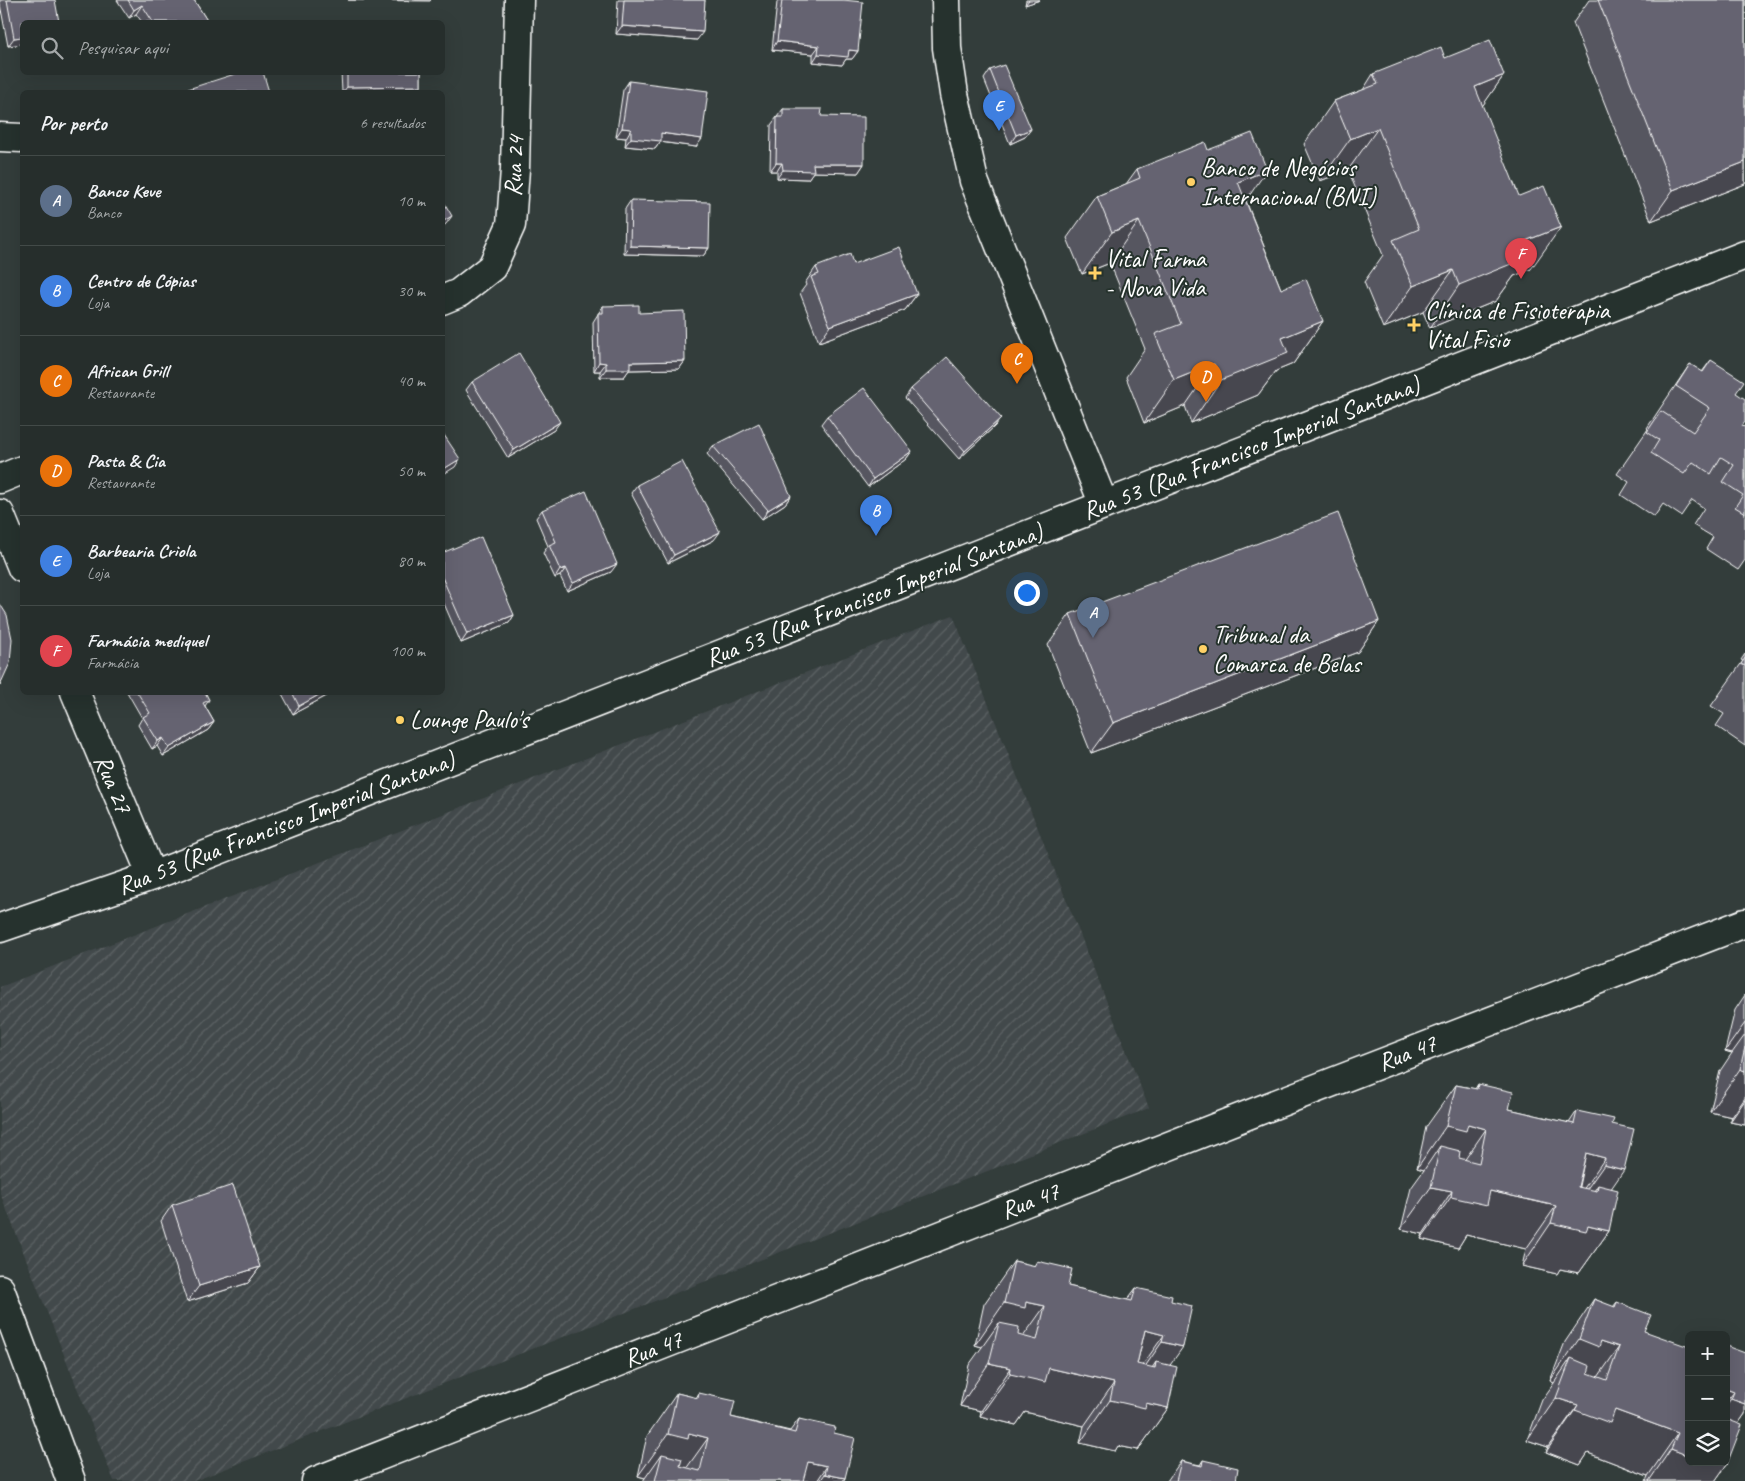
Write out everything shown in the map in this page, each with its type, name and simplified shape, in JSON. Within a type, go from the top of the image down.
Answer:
[{"type":"street","name":"Rua 24","points":[[445,299],[458,293],[492,267],[511,225],[515,168],[519,0]]},
{"type":"street","points":[[946,0],[948,57],[954,94],[974,181],[1104,505]]},
{"type":"street","points":[[0,137],[20,138]]},
{"type":"street","name":"Rua 53 (Rua Francisco Imperial Santana)","points":[[0,928],[152,876],[1745,255]]},
{"type":"street","points":[[0,479],[20,471]]},
{"type":"street","points":[[0,514],[20,563]]},
{"type":"street","name":"Rua 27","points":[[76,695],[152,876]]},
{"type":"street","name":"Rua 47","points":[[316,1481],[1281,1102],[1745,923]]},
{"type":"street","points":[[0,1289],[71,1481]]},
{"type":"shaded area","points":[[953,615],[1149,1108],[194,1481],[114,1481],[0,1193],[0,987]]},
{"type":"building","points":[[7,0],[55,0],[59,20],[20,20],[20,37],[14,38]]},
{"type":"building","points":[[128,0],[194,0],[207,20],[152,20],[142,5],[134,10]]},
{"type":"building","points":[[624,0],[705,0],[703,32],[622,26]]},
{"type":"building","points":[[782,0],[843,0],[863,2],[858,51],[849,50],[848,57],[818,54],[819,46],[777,41]]},
{"type":"building","points":[[1598,0],[1745,0],[1745,162],[1673,190]]},
{"type":"building","points":[[1490,40],[1504,75],[1475,87],[1519,196],[1544,186],[1561,227],[1520,243],[1526,258],[1459,285],[1453,270],[1413,286],[1393,240],[1419,229],[1378,128],[1350,139],[1334,101],[1378,84],[1373,74],[1441,47],[1445,58]]},
{"type":"building","points":[[1004,65],[1031,129],[1016,135],[990,70]]},
{"type":"building","points":[[232,75],[264,75],[268,90],[185,90]]},
{"type":"building","points":[[347,75],[421,75],[421,86],[347,87]]},
{"type":"building","points":[[629,81],[708,91],[702,139],[661,133],[661,141],[631,138],[631,129],[622,128]]},
{"type":"building","points":[[783,109],[822,109],[821,116],[864,117],[864,164],[813,164],[814,171],[783,170],[782,163],[776,163],[777,117],[783,117]]},
{"type":"building","points":[[1252,133],[1267,170],[1238,182],[1281,289],[1306,279],[1323,321],[1282,338],[1288,353],[1221,380],[1214,364],[1174,380],[1155,334],[1181,324],[1139,221],[1112,232],[1097,196],[1140,178],[1137,169],[1205,142],[1208,150]]},
{"type":"building","points":[[631,200],[710,202],[709,248],[630,246]]},
{"type":"building","points":[[445,204],[452,216],[445,220]]},
{"type":"building","points":[[899,247],[917,294],[830,326],[811,277],[819,274],[816,267],[850,254],[853,264]]},
{"type":"building","points":[[639,305],[639,313],[684,311],[685,361],[630,362],[630,369],[606,369],[606,363],[599,362],[598,313],[603,313],[603,306]]},
{"type":"building","points":[[519,353],[560,422],[514,450],[472,382]]},
{"type":"building","points":[[947,357],[1001,418],[965,451],[911,389]]},
{"type":"building","points":[[1711,360],[1744,381],[1736,393],[1745,399],[1745,422],[1742,426],[1745,427],[1745,513],[1735,507],[1743,495],[1723,482],[1734,465],[1721,457],[1711,474],[1693,462],[1684,474],[1651,453],[1659,440],[1647,432],[1661,411],[1693,432],[1710,408],[1676,386],[1690,364],[1703,372]]},
{"type":"building","points":[[864,388],[912,451],[873,479],[827,416]]},
{"type":"building","points":[[759,423],[791,496],[768,510],[713,446]]},
{"type":"building","points":[[445,436],[460,459],[445,468]]},
{"type":"building","points":[[682,461],[720,532],[674,555],[637,485]]},
{"type":"building","points":[[586,491],[617,564],[573,583],[566,568],[560,570],[549,545],[556,542],[542,510]]},
{"type":"building","name":"Tribunal da Comarca de Belas","points":[[1338,513],[1379,621],[1113,723],[1070,614]]},
{"type":"building","points":[[481,537],[514,615],[467,634],[445,584],[445,552]]},
{"type":"building","points":[[0,604],[7,615],[12,639],[10,663],[0,685]]},
{"type":"building","points":[[1745,658],[1745,666],[1741,664]]},
{"type":"building","points":[[139,695],[206,695],[209,700],[203,703],[214,722],[169,748],[163,738],[158,741],[143,717],[150,713]]},
{"type":"building","points":[[294,695],[319,695],[299,706]]},
{"type":"building","points":[[1745,1047],[1745,1071],[1740,1069]]},
{"type":"building","points":[[1478,1084],[1513,1092],[1509,1109],[1574,1124],[1577,1111],[1614,1119],[1612,1124],[1634,1129],[1624,1170],[1604,1165],[1605,1158],[1586,1153],[1578,1187],[1597,1191],[1598,1185],[1618,1190],[1609,1231],[1588,1226],[1586,1231],[1551,1223],[1556,1206],[1490,1191],[1487,1205],[1451,1197],[1452,1191],[1431,1187],[1440,1146],[1460,1151],[1459,1158],[1479,1163],[1486,1129],[1468,1124],[1466,1131],[1446,1126],[1456,1085],[1477,1089]]},
{"type":"building","points":[[233,1185],[260,1267],[199,1286],[172,1205]]},
{"type":"building","points":[[1014,1261],[1036,1266],[1037,1261],[1072,1269],[1068,1286],[1132,1301],[1136,1288],[1172,1296],[1171,1301],[1192,1306],[1183,1347],[1162,1342],[1164,1335],[1145,1330],[1137,1364],[1155,1368],[1156,1362],[1177,1367],[1168,1408],[1146,1403],[1145,1408],[1110,1400],[1114,1383],[1049,1368],[1045,1382],[1010,1374],[1011,1368],[989,1363],[999,1323],[1019,1327],[1018,1335],[1037,1340],[1045,1306],[1026,1302],[1025,1308],[1004,1303]]},
{"type":"building","points":[[1594,1299],[1615,1307],[1617,1302],[1651,1315],[1644,1331],[1685,1346],[1685,1454],[1671,1449],[1678,1433],[1615,1410],[1610,1423],[1575,1410],[1578,1405],[1556,1398],[1571,1358],[1590,1366],[1588,1373],[1607,1380],[1619,1347],[1601,1341],[1599,1347],[1579,1339]]},
{"type":"building","points":[[1730,1347],[1745,1353],[1745,1404],[1731,1399],[1734,1392],[1730,1390]]},
{"type":"building","points":[[677,1393],[698,1398],[699,1393],[735,1401],[731,1417],[795,1433],[799,1419],[835,1427],[834,1433],[855,1438],[845,1478],[825,1474],[827,1466],[808,1462],[803,1481],[655,1481],[662,1454],[682,1459],[680,1466],[700,1471],[708,1438],[689,1433],[688,1439],[668,1434]]},
{"type":"building","points":[[1730,1420],[1742,1425],[1730,1456]]},
{"type":"building","points":[[1203,1460],[1238,1468],[1236,1481],[1176,1481],[1181,1461],[1202,1466]]},
{"type":"place","name":"Barbearia Criola","points":[[999,131]]},
{"type":"place","name":"Banco de Negócios Internacional (BNI)","points":[[1191,182]]},
{"type":"place","name":"Vital Farma - Nova Vida","points":[[1095,273]]},
{"type":"place","name":"Farmácia mediquel","points":[[1521,279]]},
{"type":"place","name":"Clínica de Fisioterapia Vital Fisio","points":[[1414,325]]},
{"type":"place","name":"African Grill","points":[[1017,384]]},
{"type":"place","name":"Pasta & Cia","points":[[1206,402]]},
{"type":"place","name":"Centro de Cópias","points":[[876,536]]},
{"type":"place","name":"Banco Keve","points":[[1093,638]]},
{"type":"place","name":"Tribunal da Comarca de Belas","points":[[1203,649]]},
{"type":"place","name":"Lounge Paulo's","points":[[400,720]]}]
